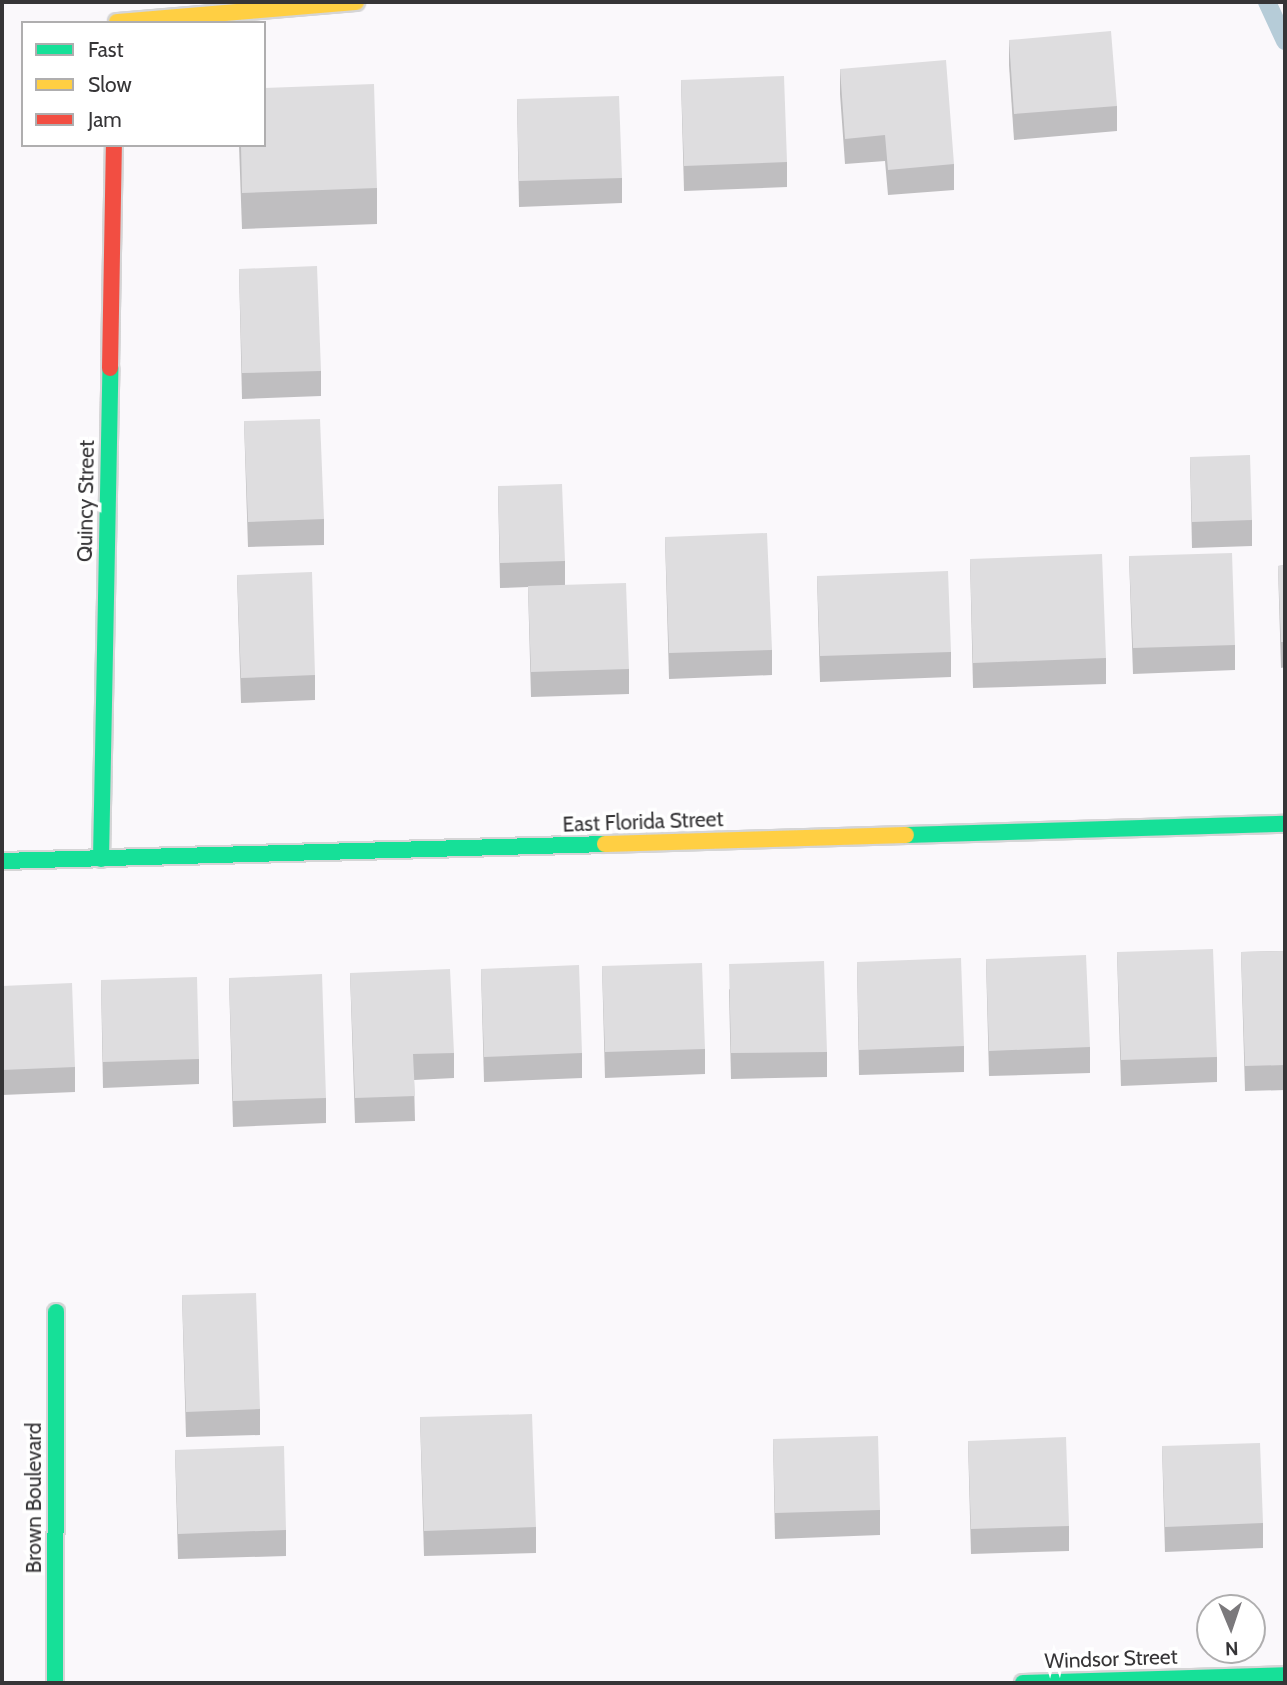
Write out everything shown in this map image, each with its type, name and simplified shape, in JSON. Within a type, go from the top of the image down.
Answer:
[{"type":"street","points":[[129,21],[356,2]]},
{"type":"street","name":"Quincy Street","points":[[101,859],[114,147]]},
{"type":"street","name":"East Florida Street","points":[[2,861],[1285,824]]},
{"type":"street","name":"Brown Boulevard","points":[[55,1683],[56,1312]]},
{"type":"street","name":"Windsor Street","points":[[1023,1683],[1285,1675]]},
{"type":"building","points":[[1111,31],[1117,106],[1014,114],[1009,40]]},
{"type":"building","points":[[946,60],[954,164],[888,170],[885,135],[845,139],[840,69]]},
{"type":"building","points":[[784,76],[787,162],[684,166],[681,80]]},
{"type":"building","points":[[374,84],[377,188],[242,193],[241,147],[266,147],[266,88]]},
{"type":"building","points":[[619,96],[622,178],[519,181],[517,99]]},
{"type":"building","points":[[317,266],[321,371],[242,373],[239,269]]},
{"type":"building","points":[[320,419],[324,519],[248,522],[244,421]]},
{"type":"building","points":[[1250,455],[1252,520],[1192,522],[1190,457]]},
{"type":"building","points":[[562,484],[565,561],[500,563],[498,486]]},
{"type":"building","points":[[767,533],[772,650],[669,653],[665,537]]},
{"type":"building","points":[[1232,553],[1235,645],[1133,648],[1129,556]]},
{"type":"building","points":[[1102,554],[1106,658],[973,663],[970,559]]},
{"type":"building","points":[[1285,565],[1285,642],[1281,642],[1278,566]]},
{"type":"building","points":[[948,571],[951,652],[820,656],[817,576]]},
{"type":"building","points":[[312,572],[315,675],[241,678],[237,575]]},
{"type":"building","points":[[626,583],[629,669],[531,672],[528,586]]},
{"type":"building","points":[[1213,949],[1217,1057],[1121,1060],[1117,952]]},
{"type":"building","points":[[1285,951],[1285,1065],[1245,1066],[1241,952]]},
{"type":"building","points":[[1086,955],[1090,1047],[989,1051],[986,959]]},
{"type":"building","points":[[961,958],[964,1046],[859,1050],[857,962]]},
{"type":"building","points":[[824,961],[827,1052],[731,1053],[729,964]]},
{"type":"building","points":[[702,963],[705,1049],[605,1052],[602,966]]},
{"type":"building","points":[[579,965],[582,1053],[484,1057],[481,969]]},
{"type":"building","points":[[450,969],[454,1053],[413,1054],[415,1096],[355,1098],[350,973]]},
{"type":"building","points":[[322,974],[326,1098],[233,1101],[229,978]]},
{"type":"building","points":[[197,977],[199,1059],[103,1062],[101,980]]},
{"type":"building","points":[[72,983],[75,1067],[2,1070],[2,986]]},
{"type":"building","points":[[256,1293],[260,1409],[186,1412],[182,1295]]},
{"type":"building","points":[[532,1414],[536,1527],[424,1531],[420,1417]]},
{"type":"building","points":[[878,1436],[880,1510],[775,1513],[773,1439]]},
{"type":"building","points":[[1066,1437],[1069,1526],[971,1529],[968,1441]]},
{"type":"building","points":[[1260,1443],[1263,1523],[1165,1527],[1162,1446]]},
{"type":"building","points":[[284,1446],[286,1530],[178,1534],[175,1450]]},
{"type":"waterway","points":[[1267,2],[1285,41]]},
{"type":"traffic: fast","points":[[101,859],[110,368]]},
{"type":"traffic: fast","points":[[906,835],[1285,824]]},
{"type":"traffic: fast","points":[[2,861],[605,844]]},
{"type":"traffic: fast","points":[[55,1683],[56,1312]]},
{"type":"traffic: fast","points":[[1023,1683],[1285,1675]]},
{"type":"traffic: slow","points":[[129,21],[356,2]]},
{"type":"traffic: slow","points":[[605,844],[906,835]]},
{"type":"traffic: jam","points":[[110,368],[114,147]]}]
